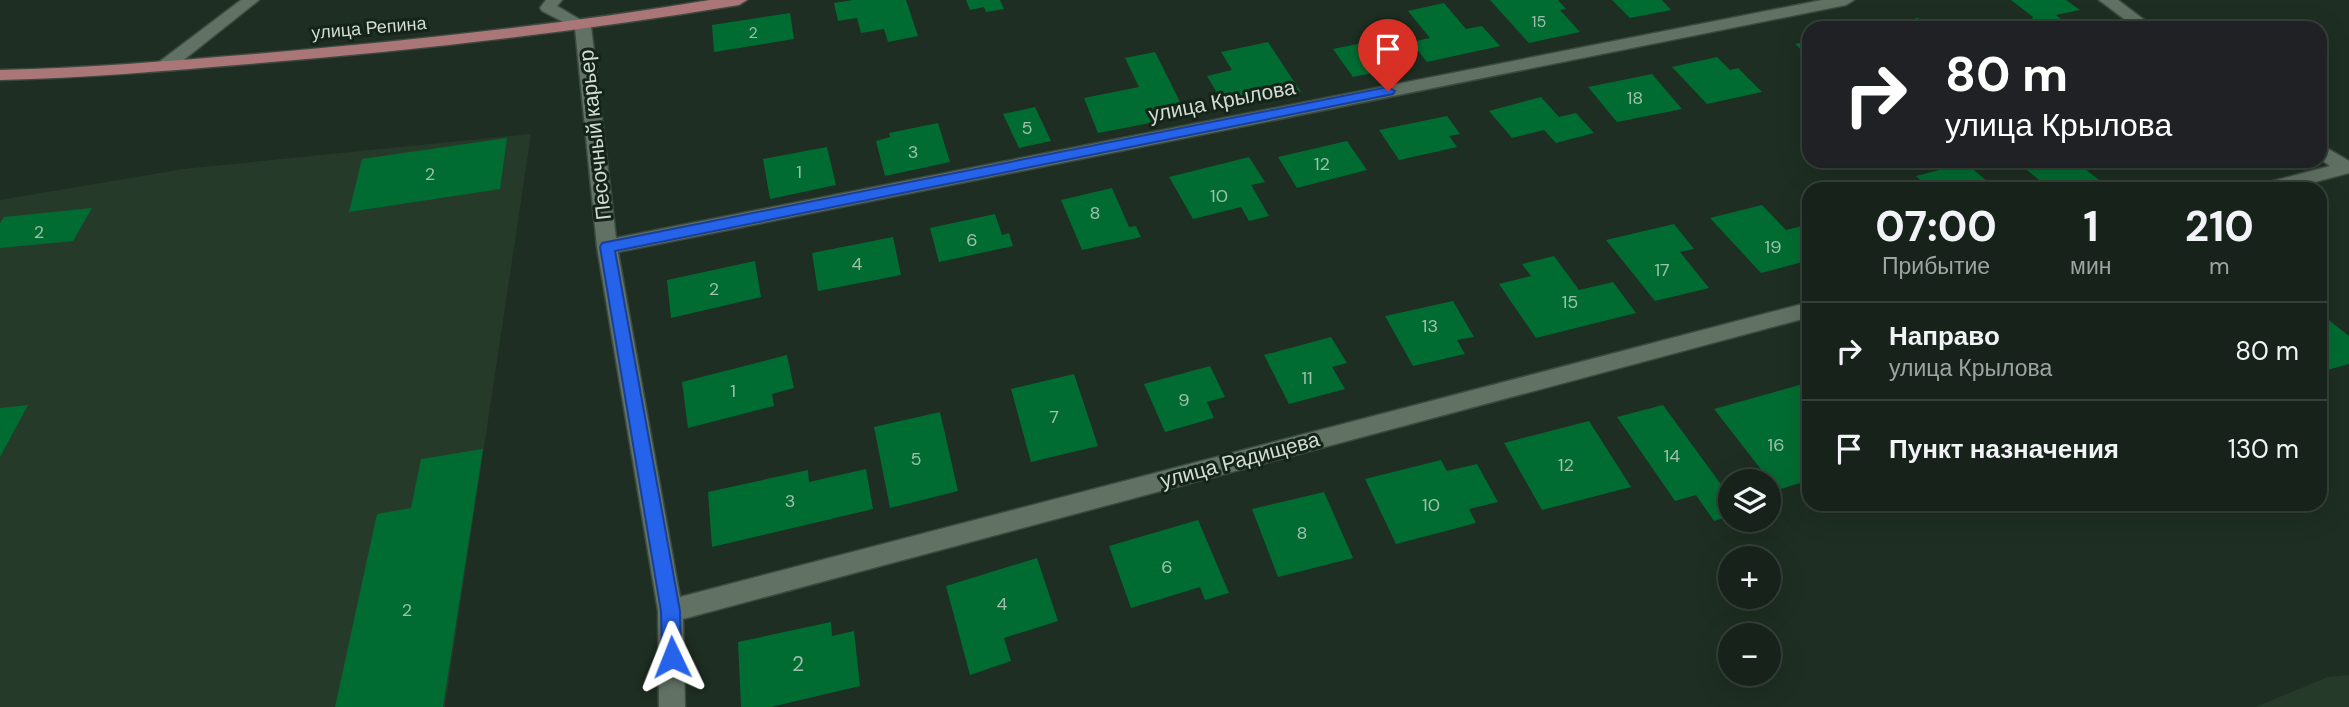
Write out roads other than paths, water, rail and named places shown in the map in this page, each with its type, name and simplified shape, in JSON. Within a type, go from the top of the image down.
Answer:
[{"type":"main road","name":"улица Репина","points":[[0,75],[46,75],[478,39],[583,26],[739,0]]},
{"type":"street","points":[[165,66],[251,0]]},
{"type":"street","name":"Песочный карьер","points":[[554,0],[548,8],[583,26],[607,247],[670,611],[672,707]]},
{"type":"street","name":"улица Крылова","points":[[607,247],[1846,0]]},
{"type":"street","points":[[2107,0],[2137,21]]},
{"type":"street","points":[[2292,182],[2346,168],[2327,155]]},
{"type":"street","name":"улица Радищева","points":[[670,611],[1802,312]]}]
